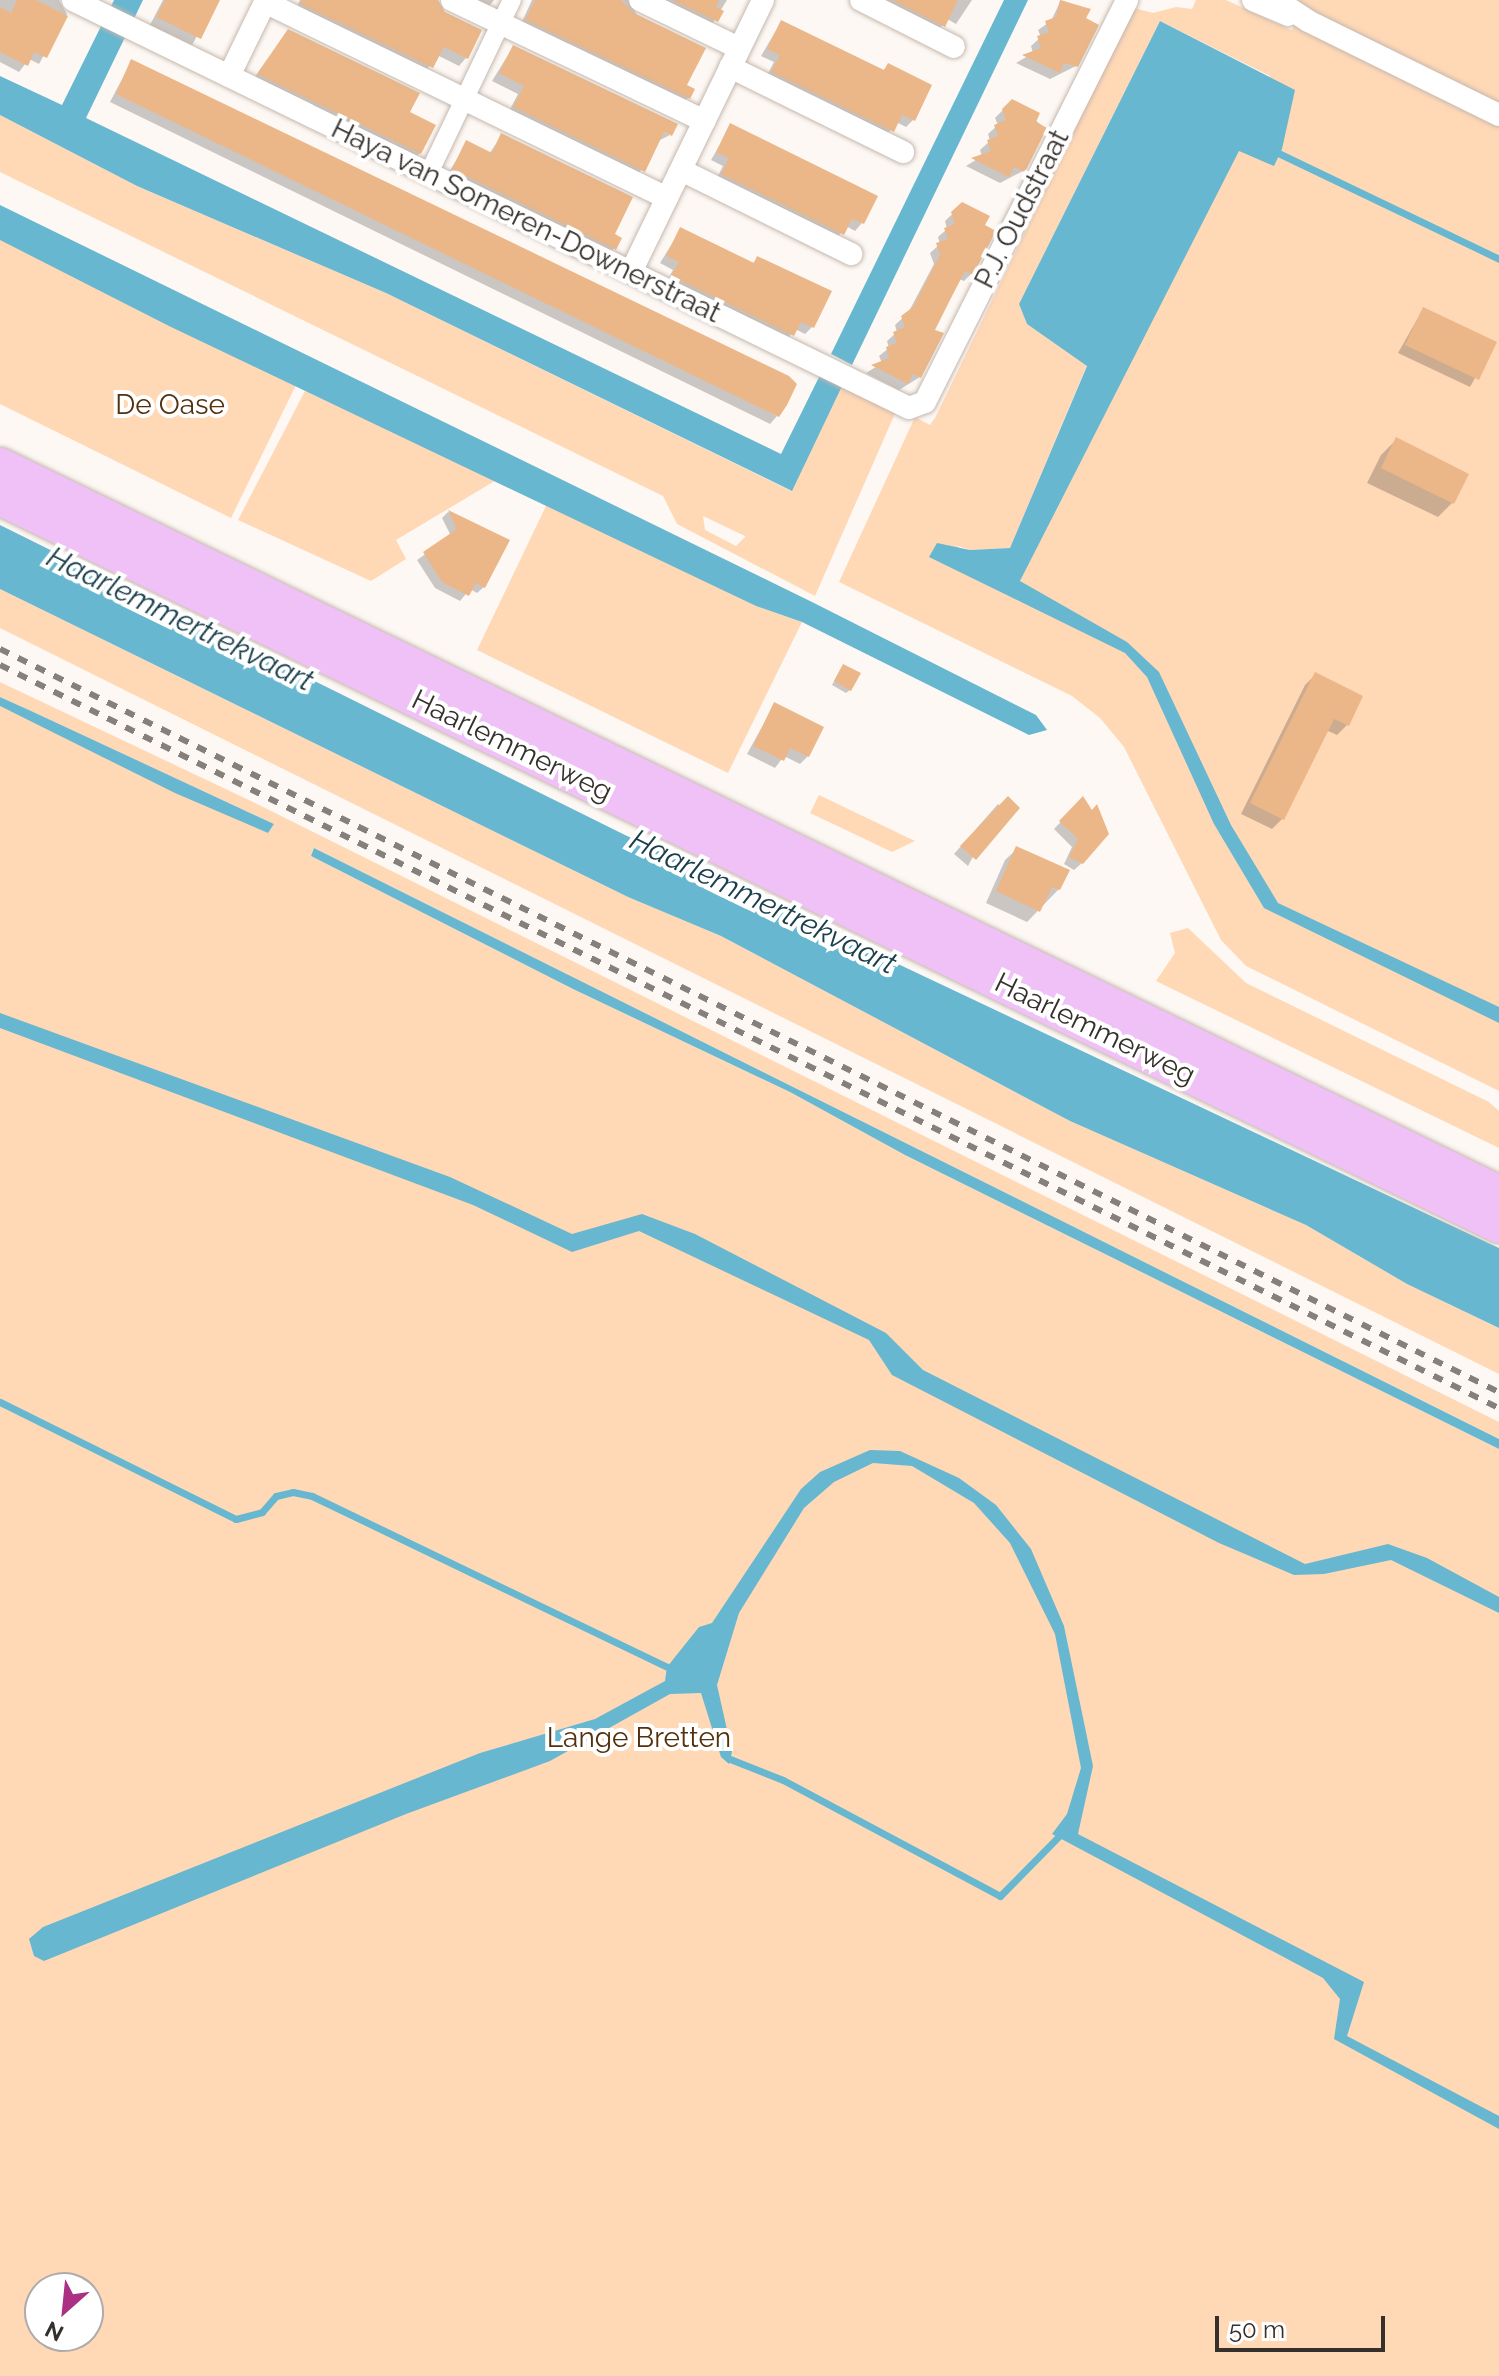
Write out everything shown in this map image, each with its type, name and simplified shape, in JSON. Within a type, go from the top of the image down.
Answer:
[{"type":"main road","name":"Haarlemmerweg","points":[[0,466],[1499,1194]]},
{"type":"main road","name":"Haarlemmerweg","points":[[0,497],[1499,1225]]},
{"type":"street","points":[[452,0],[704,121]]},
{"type":"street","points":[[429,173],[473,103],[508,28],[512,0]]},
{"type":"street","points":[[640,0],[735,58],[903,152]]},
{"type":"street","points":[[631,272],[763,0]]},
{"type":"street","points":[[861,0],[954,47]]},
{"type":"street","name":"P.J. Oudstraat","points":[[909,408],[925,402],[1127,0]]},
{"type":"street","points":[[1253,0],[1308,21],[1499,115]]},
{"type":"street","points":[[1276,0],[1308,21]]},
{"type":"street","points":[[229,76],[265,1],[667,198]]},
{"type":"street","name":"Haya van Someren-Downerstraat","points":[[81,4],[909,408]]},
{"type":"street","points":[[681,170],[851,254]]},
{"type":"green space","points":[[1196,0],[1226,0],[1292,30],[1304,5],[1296,0],[1499,0],[1499,1091],[1246,966],[1221,940],[1124,747],[1100,718],[1072,696],[839,582],[915,417],[930,425],[935,418],[1134,8],[1153,13],[1176,7],[1192,9]],"holes":[[[1160,21],[1270,76],[1020,581],[1029,587],[955,545],[970,550],[1010,548],[1087,365],[1027,324],[1019,304]]]},
{"type":"green space","points":[[0,115],[137,186],[386,293],[791,491],[844,382],[897,409],[815,596],[677,524],[663,496],[0,172]],"holes":[[[703,516],[745,536],[736,546],[705,530]]]},
{"type":"green space","name":"De Oase","points":[[0,238],[297,383],[231,518],[0,404]]},
{"type":"green space","points":[[305,391],[498,479],[396,540],[406,559],[371,581],[238,520]]},
{"type":"green space","points":[[547,504],[756,606],[802,622],[728,773],[477,650]]},
{"type":"green space","points":[[0,589],[628,897],[721,936],[1070,1121],[1306,1225],[1407,1284],[1499,1328],[1499,1374],[0,628]]},
{"type":"green space","name":"Lange Bretten","points":[[0,682],[253,802],[1499,1422],[1499,1439],[314,848],[311,856],[573,989],[790,1092],[905,1155],[1499,1449],[1499,2376],[0,2376],[0,706],[268,833],[274,824],[0,697]]},
{"type":"green space","points":[[819,795],[915,841],[892,852],[810,813]]},
{"type":"green space","points":[[1188,928],[1246,983],[1489,1102],[1499,1111],[1499,1148],[1156,981],[1175,953],[1170,933]]},
{"type":"water","points":[[114,0],[143,0],[86,118],[781,454],[822,371],[844,382],[792,491],[386,293],[137,186],[0,115],[0,76],[62,105]]},
{"type":"water","points":[[1004,0],[1028,0],[852,365],[831,354]]},
{"type":"water","points":[[1160,21],[1295,90],[1282,149],[1274,166],[1239,151],[1020,581],[1127,642],[1159,672],[1231,825],[1278,903],[1499,1007],[1499,1023],[1264,908],[1214,824],[1147,677],[1125,653],[929,557],[937,543],[970,550],[1010,548],[1087,366],[1027,324],[1019,304]]},
{"type":"water","points":[[0,205],[812,602],[1036,715],[1047,730],[1029,735],[802,622],[756,606],[169,326],[0,240]]},
{"type":"water","name":"Haarlemmertrekvaart","points":[[0,525],[625,835],[1499,1248],[1499,1328],[1407,1284],[1306,1225],[1070,1121],[721,936],[628,897],[0,589]]},
{"type":"water","points":[[0,697],[274,824],[268,833],[175,793],[0,706]]},
{"type":"water","points":[[314,848],[1499,1439],[1499,1449],[905,1155],[790,1092],[573,989],[311,856]]},
{"type":"water","points":[[0,1013],[450,1177],[572,1234],[642,1214],[695,1234],[886,1333],[923,1370],[1305,1564],[1388,1544],[1427,1558],[1499,1597],[1499,1613],[1391,1560],[1324,1574],[1294,1575],[1219,1543],[892,1375],[869,1340],[639,1231],[572,1252],[473,1205],[0,1028]]},
{"type":"water","points":[[870,1450],[900,1451],[959,1478],[996,1505],[1031,1549],[1064,1626],[1093,1766],[1078,1834],[1364,1982],[1347,2036],[1499,2116],[1499,2129],[1334,2039],[1340,1999],[1323,1978],[1052,1834],[1067,1814],[1081,1768],[1055,1634],[1010,1543],[974,1503],[912,1466],[873,1463],[834,1482],[804,1508],[739,1613],[717,1685],[732,1752],[729,1764],[721,1757],[701,1693],[670,1694],[550,1761],[406,1814],[44,1961],[34,1956],[29,1939],[43,1927],[480,1753],[595,1719],[665,1681],[667,1667],[699,1627],[712,1623],[801,1489],[820,1472]]},
{"type":"building","points":[[17,0],[36,0],[68,16],[47,58],[34,52],[28,66],[0,52],[0,7],[11,13]]},
{"type":"building","points":[[165,0],[220,0],[201,39],[156,17]]},
{"type":"building","points":[[302,0],[438,0],[445,12],[482,30],[468,59],[444,47],[433,68],[300,4]]},
{"type":"building","points":[[535,0],[621,0],[634,13],[706,48],[687,85],[695,89],[690,99],[525,20]]},
{"type":"building","points":[[672,0],[719,0],[716,7],[724,11],[718,22]]},
{"type":"building","points":[[892,0],[958,0],[945,27]]},
{"type":"building","points":[[1060,0],[1091,9],[1086,18],[1099,25],[1078,67],[1064,63],[1060,73],[1022,55],[1041,48],[1037,36],[1049,32],[1045,21],[1056,17]]},
{"type":"building","points":[[781,20],[884,70],[888,63],[932,85],[915,121],[902,115],[894,132],[771,72],[780,55],[767,49]]},
{"type":"building","points":[[288,29],[420,93],[410,112],[436,125],[421,154],[257,74]]},
{"type":"building","points":[[513,45],[678,124],[672,136],[664,132],[645,172],[513,107],[524,86],[499,73]]},
{"type":"building","points":[[131,59],[789,376],[797,384],[787,405],[779,417],[116,94]]},
{"type":"building","points":[[1012,99],[1040,113],[1036,122],[1047,128],[1025,172],[1014,167],[1009,177],[971,158],[991,151],[987,140],[998,136],[994,125],[1006,120],[1002,109]]},
{"type":"building","points":[[730,123],[878,196],[864,224],[852,219],[844,235],[721,174],[729,158],[716,152]]},
{"type":"building","points":[[501,133],[633,197],[615,234],[622,238],[616,250],[452,169],[466,140],[492,153]]},
{"type":"building","points":[[962,202],[990,216],[985,225],[996,231],[973,275],[965,271],[950,300],[935,330],[944,333],[921,378],[913,374],[908,384],[871,365],[889,358],[886,347],[897,343],[893,332],[905,327],[901,316],[913,307],[940,255],[936,243],[948,239],[944,228],[955,224],[951,212]]},
{"type":"building","points":[[680,227],[754,263],[757,256],[832,291],[814,328],[801,322],[794,336],[671,276],[679,262],[666,256]]},
{"type":"building","points":[[1423,307],[1497,342],[1479,380],[1405,345]]},
{"type":"building","points":[[1396,437],[1469,474],[1454,504],[1381,468]]},
{"type":"building","points":[[448,510],[510,540],[485,588],[476,583],[469,596],[442,582],[423,552],[457,529]]},
{"type":"building","points":[[843,664],[861,673],[851,691],[834,681]]},
{"type":"building","points":[[1315,672],[1363,696],[1349,726],[1334,719],[1284,820],[1250,803]]},
{"type":"building","points":[[774,702],[824,727],[809,757],[790,748],[784,761],[753,746]]},
{"type":"building","points":[[1008,796],[1020,808],[976,860],[960,846]]},
{"type":"building","points":[[1083,796],[1092,810],[1097,804],[1109,834],[1083,864],[1069,857],[1078,839],[1059,821]]},
{"type":"building","points":[[1016,846],[1070,870],[1060,890],[1052,887],[1040,912],[996,891]]},
{"type":"waterway","points":[[1274,151],[1499,259]]},
{"type":"waterway","points":[[0,1402],[236,1519],[262,1512],[276,1496],[293,1492],[312,1496],[667,1667]]},
{"type":"waterway","points":[[730,1759],[783,1780],[1000,1896],[1059,1836]]},
{"type":"railway","points":[[0,649],[1499,1392]]},
{"type":"railway","points":[[0,665],[1499,1408]]}]
